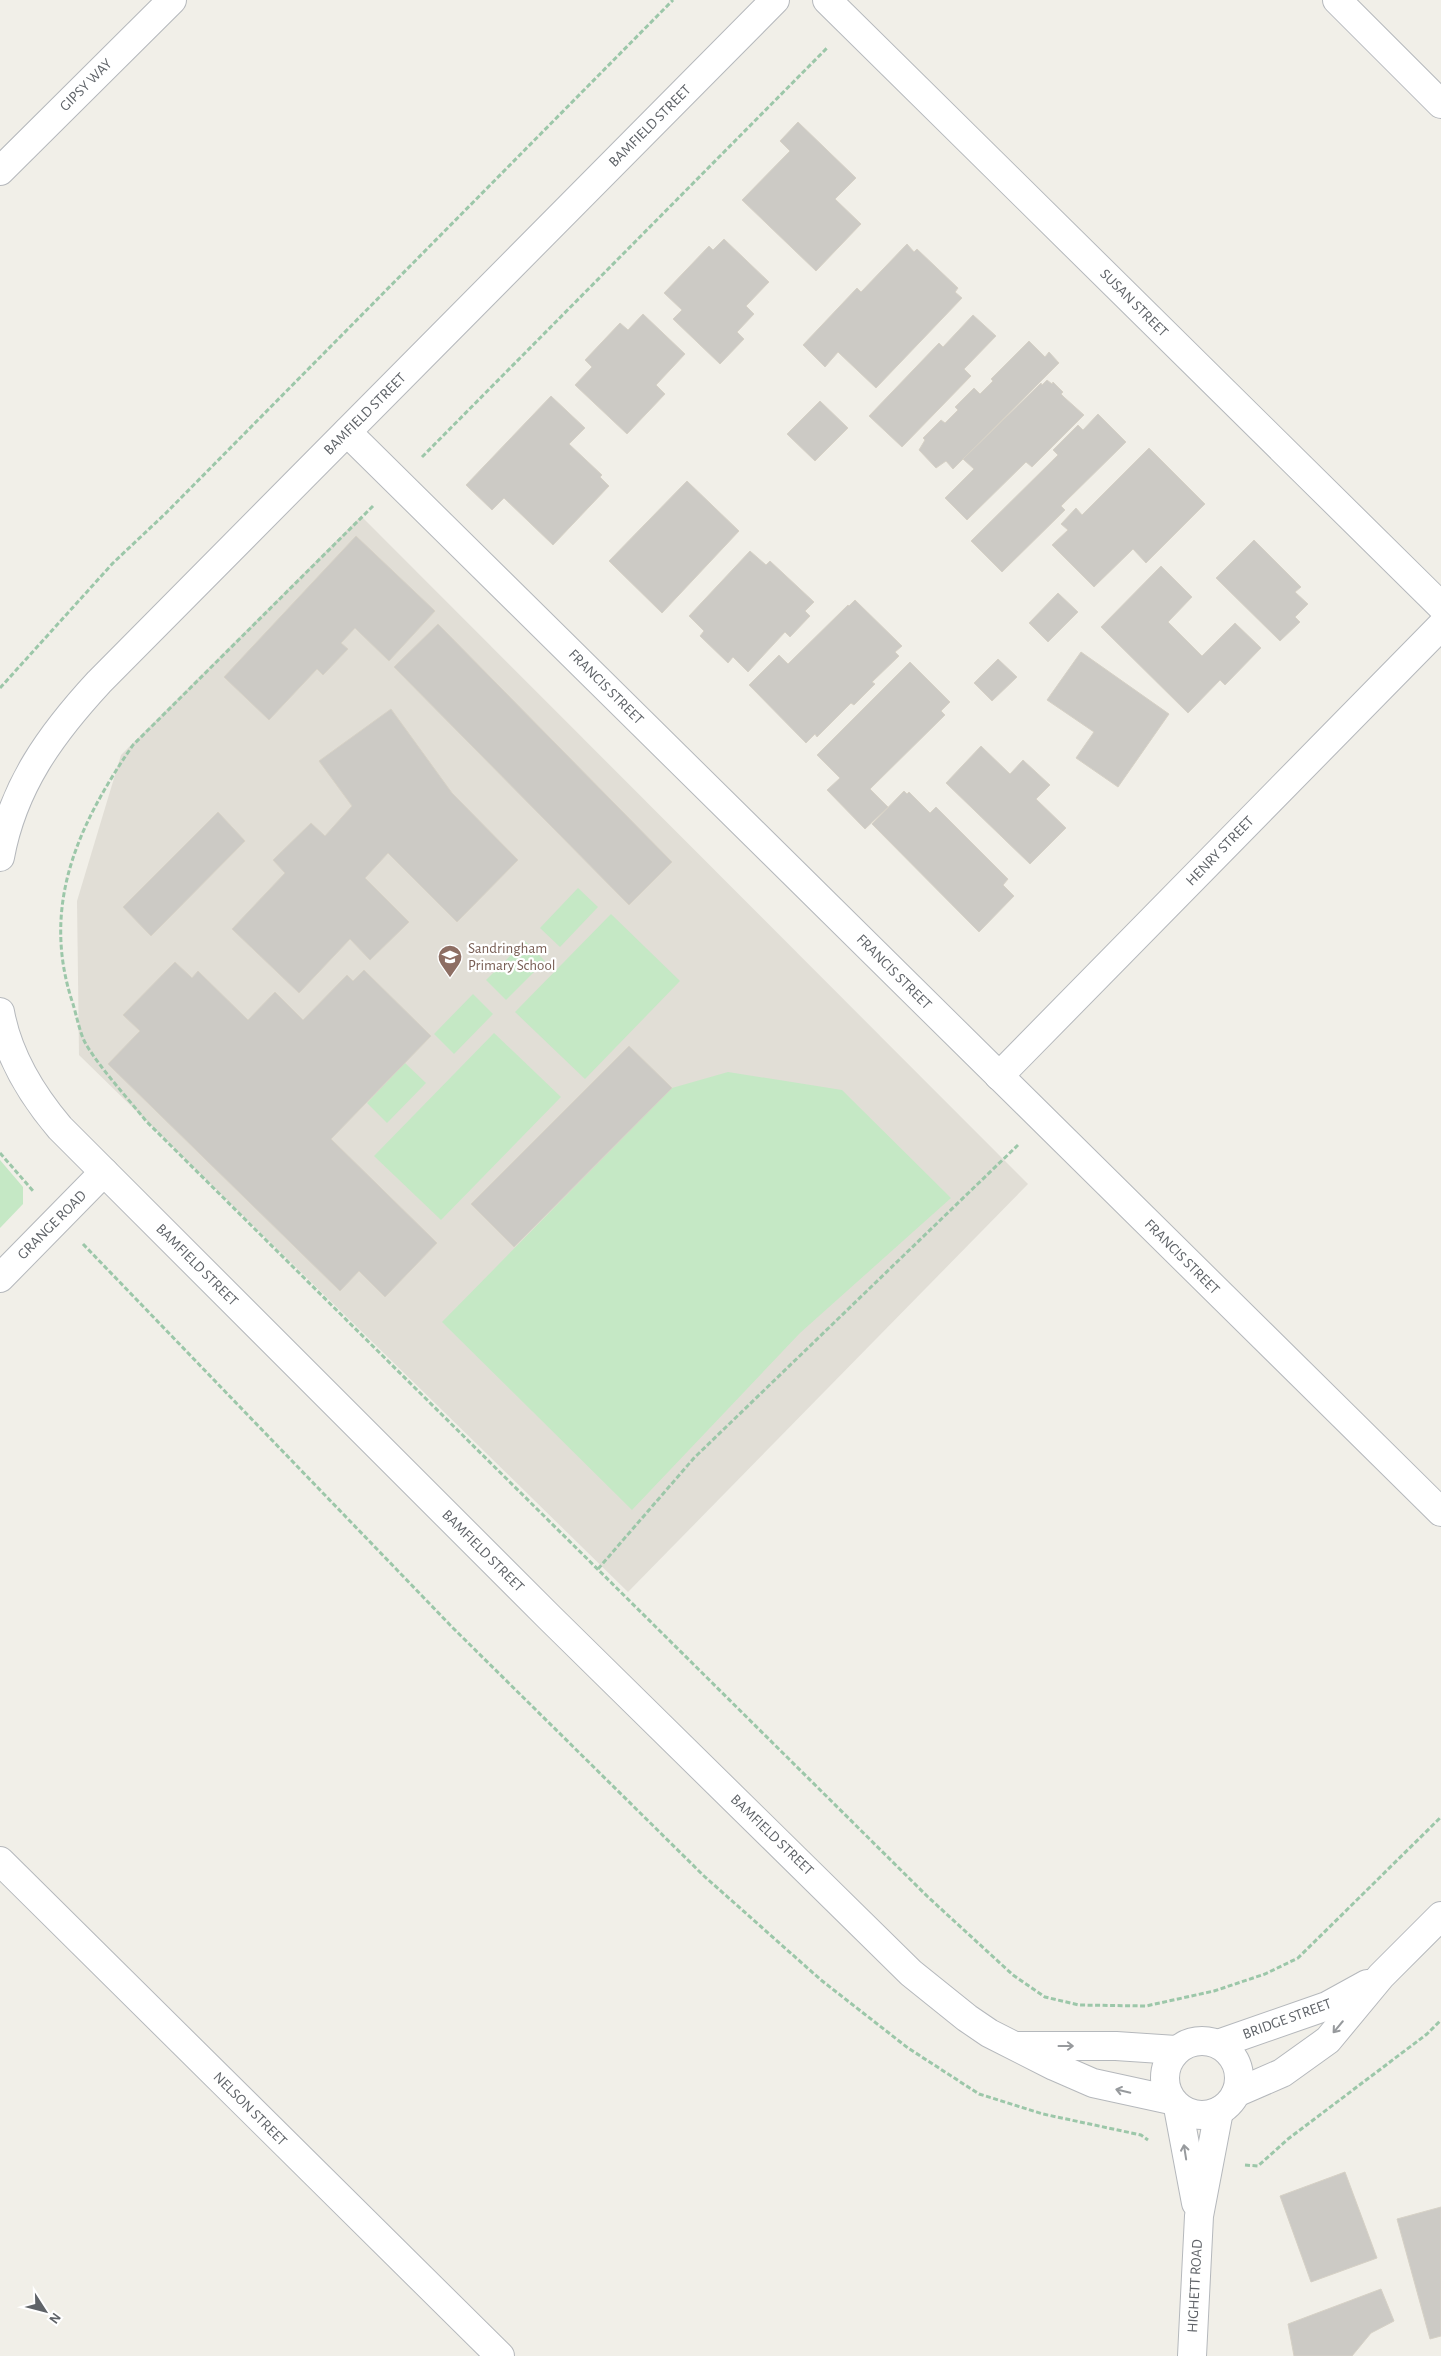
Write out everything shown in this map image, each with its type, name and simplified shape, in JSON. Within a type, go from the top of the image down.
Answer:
[{"type":"street","name":"GIPSY WAY","points":[[0,171],[172,0]]},
{"type":"street","name":"BAMFIELD STREET","points":[[0,857],[5,828],[24,786],[45,746],[69,714],[775,0]]},
{"type":"street","name":"SUSAN STREET","points":[[827,0],[1441,606]]},
{"type":"street","points":[[1337,0],[1441,104]]},
{"type":"street","name":"FRANCIS STREET","points":[[347,432],[1441,1512]]},
{"type":"street","name":"HENRY STREET","points":[[998,1076],[1441,626]]},
{"type":"street","name":"BAMFIELD STREET","points":[[0,1012],[18,1065],[37,1100],[60,1128],[550,1618],[911,1972],[967,2018],[989,2033],[1054,2066],[1093,2083],[1175,2104]]},
{"type":"street","name":"GRANGE ROAD","points":[[0,1278],[104,1172]]},
{"type":"street","name":"NELSON STREET","points":[[0,1861],[500,2356]]},
{"type":"street","name":"BRIDGE STREET","points":[[1227,2102],[1282,2073],[1328,2040],[1381,1976],[1441,1916]]},
{"type":"street","name":"BRIDGE STREET","points":[[1218,2044],[1327,2006],[1381,1976]]},
{"type":"street","points":[[1196,2040],[1207,2040],[1228,2050],[1236,2064],[1239,2082],[1227,2102],[1198,2115],[1175,2104],[1166,2091],[1164,2080],[1165,2069],[1176,2050],[1196,2040]]},
{"type":"street","name":"BAMFIELD STREET","points":[[1017,2046],[1116,2046],[1176,2050]]},
{"type":"street","name":"HIGHETT ROAD","points":[[1192,2356],[1199,2216],[1227,2102]]},
{"type":"street","name":"HIGHETT ROAD","points":[[1175,2104],[1199,2216]]},
{"type":"path","points":[[0,688],[113,563],[166,513],[673,0]]},
{"type":"path","points":[[851,24],[134,745],[114,774],[79,839],[63,889],[60,946],[68,991],[86,1045],[146,1121],[455,1430],[598,1569],[928,1897],[1013,1975],[1046,1997],[1079,2005],[1146,2006],[1214,1992],[1265,1974],[1298,1958],[1441,1816]]},
{"type":"path","points":[[598,1569],[694,1458],[1043,1120]]},
{"type":"shaded area","name":"Sandringham Primary School","points":[[361,516],[1028,1184],[628,1592],[79,1055],[77,901],[121,755]]},
{"type":"green space","points":[[578,888],[598,907],[560,947],[540,928]]},
{"type":"green space","points":[[611,914],[680,981],[585,1079],[515,1012]]},
{"type":"green space","points":[[525,941],[545,961],[506,1000],[486,980]]},
{"type":"green space","points":[[473,994],[493,1014],[454,1054],[434,1034]]},
{"type":"green space","points":[[494,1033],[561,1097],[441,1220],[374,1156]]},
{"type":"green space","points":[[405,1063],[426,1083],[387,1123],[367,1103]]},
{"type":"green space","points":[[728,1072],[842,1090],[951,1198],[800,1333],[632,1510],[442,1322],[672,1088]]},
{"type":"green space","points":[[0,1160],[23,1187],[23,1204],[0,1228]]},
{"type":"building","points":[[798,122],[856,178],[835,199],[861,224],[816,271],[742,200],[790,151],[780,141]]},
{"type":"building","points":[[724,239],[769,282],[746,306],[754,314],[737,332],[744,339],[720,364],[673,319],[682,310],[664,293],[709,246],[713,250]]},
{"type":"building","points":[[907,244],[914,252],[917,249],[958,288],[955,292],[962,298],[876,388],[838,352],[825,367],[803,345],[857,288],[861,292]]},
{"type":"building","points":[[643,314],[685,354],[656,385],[665,394],[627,434],[575,385],[592,367],[585,360],[620,323],[628,330]]},
{"type":"building","points":[[973,315],[996,336],[964,369],[971,376],[902,447],[869,416],[939,343],[943,347]]},
{"type":"building","points":[[1029,341],[1045,357],[1049,352],[1059,363],[953,469],[946,461],[936,468],[919,450],[925,440],[923,438],[941,420],[945,423],[958,410],[955,407],[974,388],[980,394],[993,381],[991,379]]},
{"type":"building","points":[[1047,380],[1052,384],[1053,382],[1063,392],[1061,394],[1084,415],[1032,467],[1026,462],[967,520],[945,498],[974,469],[963,459],[1041,383],[1042,385]]},
{"type":"building","points":[[551,396],[585,428],[569,444],[602,475],[600,477],[609,486],[553,545],[504,498],[492,510],[466,485]]},
{"type":"building","points":[[820,401],[848,428],[815,461],[787,434]]},
{"type":"building","points":[[1098,414],[1126,442],[1061,506],[1065,510],[1002,572],[971,541],[1058,455],[1053,450],[1078,425],[1083,430]]},
{"type":"building","points":[[1149,448],[1205,504],[1146,563],[1133,549],[1094,587],[1052,545],[1068,530],[1061,524],[1076,508],[1082,515]]},
{"type":"building","points":[[687,481],[739,531],[662,613],[609,561]]},
{"type":"building","points":[[356,536],[435,611],[389,661],[355,628],[341,643],[348,649],[323,675],[317,669],[269,720],[224,677]]},
{"type":"building","points":[[1254,540],[1301,587],[1295,592],[1308,604],[1295,617],[1300,622],[1280,641],[1216,578]]},
{"type":"building","points":[[750,551],[766,565],[770,561],[814,602],[805,611],[810,616],[790,637],[785,632],[748,672],[733,657],[728,663],[700,636],[704,631],[689,616]]},
{"type":"building","points":[[1161,566],[1192,597],[1168,622],[1202,656],[1235,623],[1261,648],[1225,685],[1220,680],[1188,713],[1101,627]]},
{"type":"building","points":[[1058,593],[1078,612],[1048,642],[1029,623]]},
{"type":"building","points":[[855,600],[902,646],[895,652],[899,656],[872,682],[875,684],[854,705],[851,703],[817,737],[815,734],[806,743],[749,685],[779,655],[788,664]]},
{"type":"building","points":[[438,624],[672,862],[629,905],[394,667]]},
{"type":"building","points":[[1081,652],[1169,714],[1118,787],[1076,758],[1094,732],[1047,700]]},
{"type":"building","points":[[998,659],[1017,677],[992,701],[974,683]]},
{"type":"building","points":[[910,662],[950,702],[941,711],[945,715],[870,789],[888,807],[865,829],[827,790],[840,778],[817,755]]},
{"type":"building","points":[[391,709],[452,793],[518,860],[457,922],[388,853],[365,878],[409,922],[370,960],[350,939],[299,993],[232,929],[285,873],[273,860],[311,823],[325,836],[352,806],[319,761]]},
{"type":"building","points":[[981,746],[1010,774],[1023,760],[1050,785],[1036,799],[1066,828],[1030,864],[946,783]]},
{"type":"building","points":[[904,791],[907,794],[909,792],[930,813],[936,807],[1008,879],[1003,885],[1014,896],[979,932],[872,824]]},
{"type":"building","points":[[218,812],[245,841],[151,936],[123,907]]},
{"type":"building","points":[[175,962],[192,978],[198,971],[248,1020],[275,992],[303,1020],[347,975],[353,981],[364,970],[431,1036],[331,1139],[437,1243],[385,1297],[359,1271],[340,1291],[108,1064],[140,1031],[123,1015]]},
{"type":"building","points":[[629,1046],[672,1088],[514,1247],[471,1204]]},
{"type":"building","points":[[1345,2172],[1377,2258],[1311,2282],[1280,2196]]},
{"type":"building","points":[[1441,2207],[1441,2336],[1430,2339],[1397,2219]]},
{"type":"building","points":[[1381,2289],[1394,2321],[1371,2333],[1352,2356],[1294,2356],[1288,2324]]},
{"type":"place","name":"Sandringham Primary School","points":[[450,978]]}]
